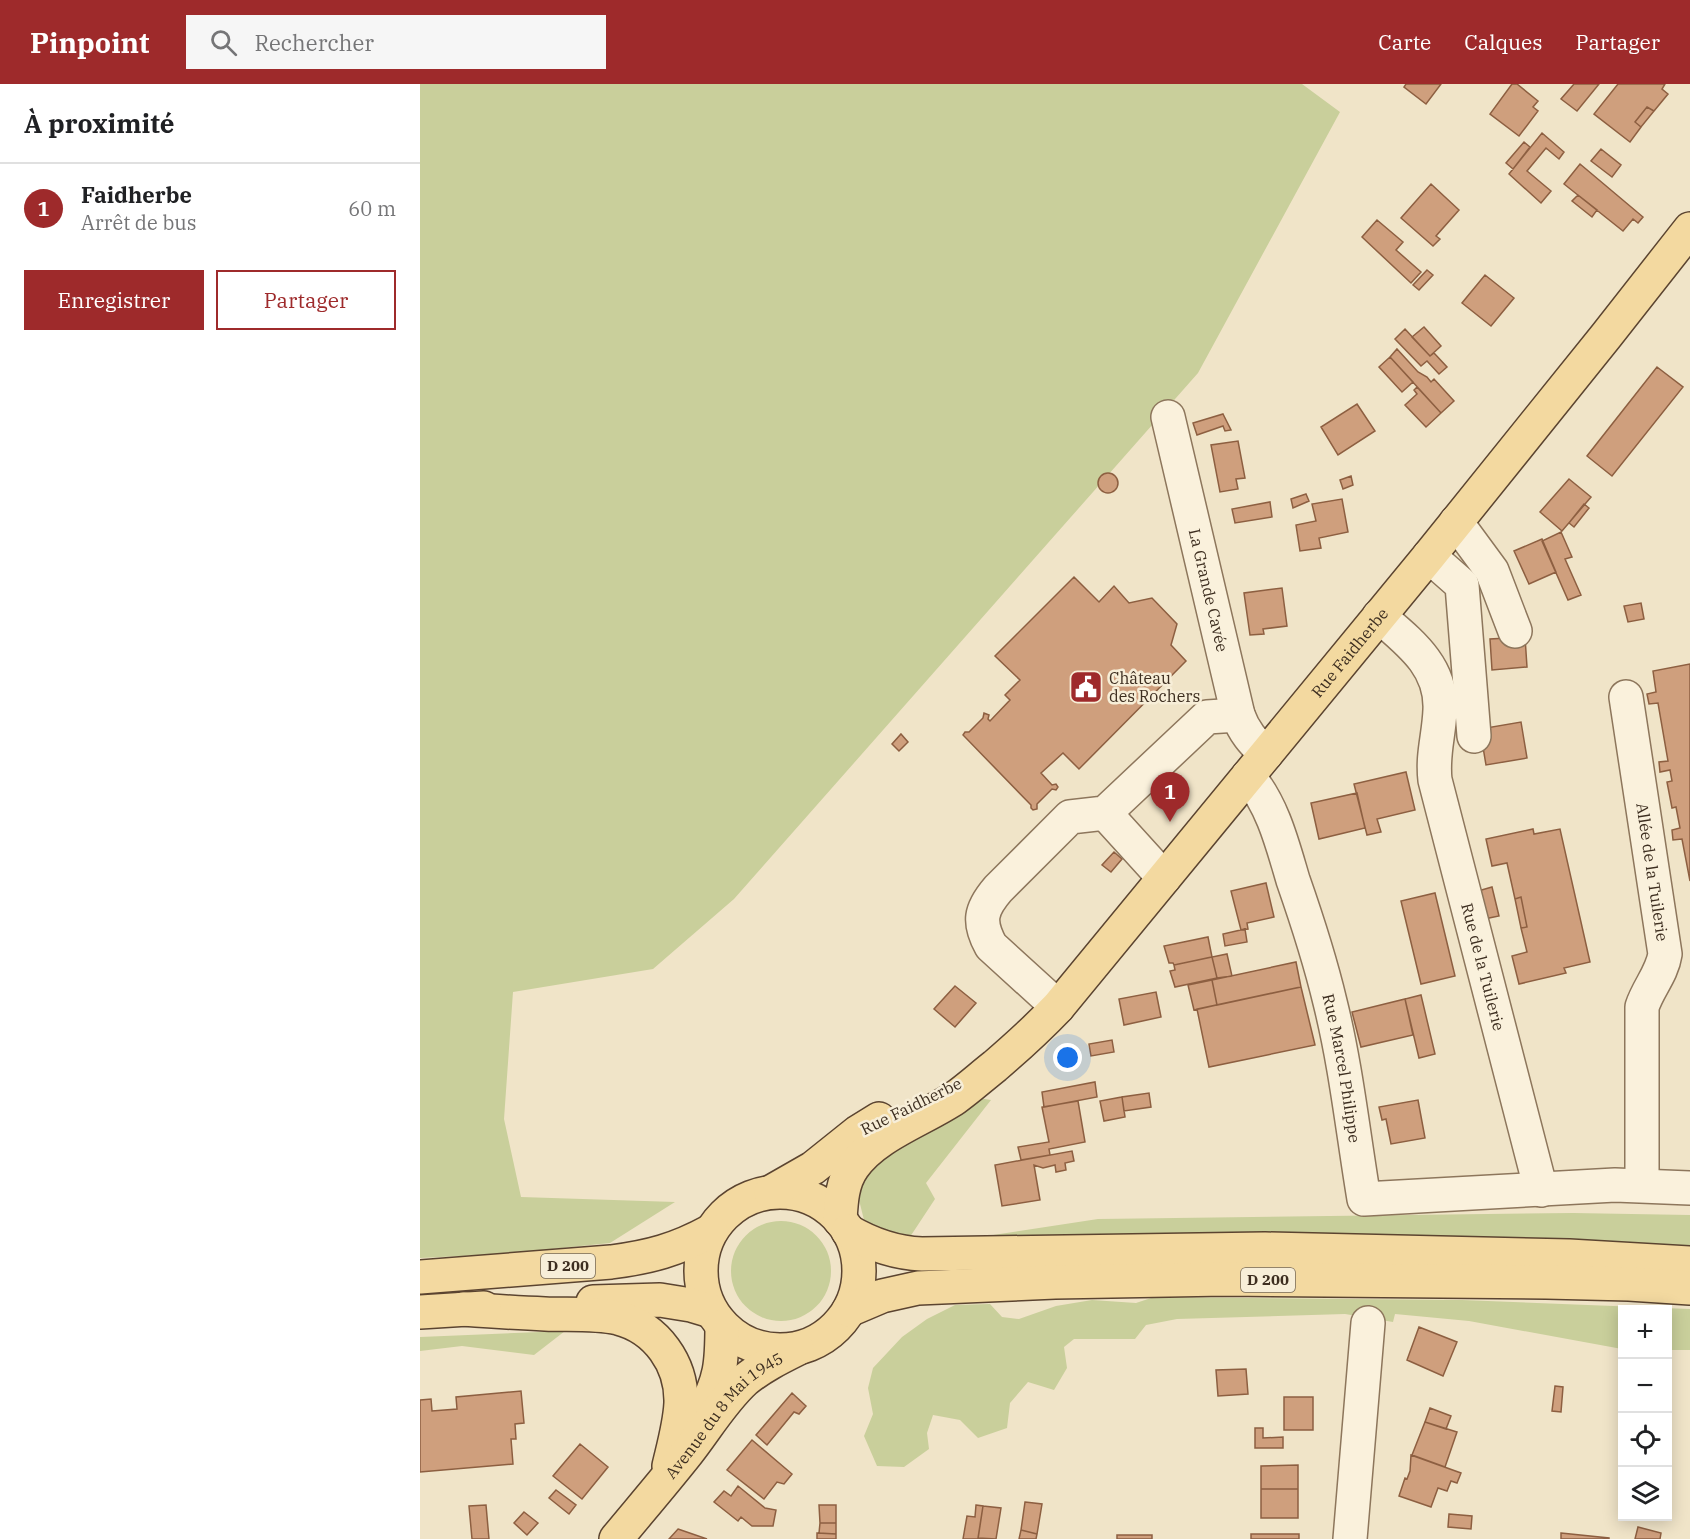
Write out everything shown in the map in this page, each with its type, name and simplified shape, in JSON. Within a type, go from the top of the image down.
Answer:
[{"type":"main road","name":"Rue Faidherbe","points":[[844,1225],[842,1197],[844,1188],[852,1168],[861,1157],[886,1138],[956,1098],[1020,1045],[1058,1007],[1429,556],[1690,229]]},
{"type":"main road","name":"Rue Faidherbe","points":[[771,1192],[813,1168],[871,1123],[995,1065]]},
{"type":"main road","points":[[771,1192],[788,1192],[805,1196],[828,1208],[844,1225],[855,1246],[859,1262],[858,1287],[849,1310],[828,1335],[798,1348],[780,1351],[762,1349],[736,1338],[717,1318],[704,1294],[701,1276],[704,1248],[711,1231],[722,1216],[736,1204],[752,1196],[771,1192]]},
{"type":"main road","name":"D 200","points":[[844,1225],[873,1244],[889,1250],[922,1254],[1266,1249],[1569,1256],[1690,1263]]},
{"type":"main road","name":"D 200","points":[[420,1277],[642,1258],[674,1249],[711,1231]]},
{"type":"main road","name":"D 200","points":[[849,1310],[882,1296],[933,1287],[1162,1280],[1546,1282],[1690,1288]]},
{"type":"main road","name":"D 200","points":[[420,1312],[642,1300],[675,1302],[717,1318]]},
{"type":"main road","points":[[463,1310],[603,1316],[630,1322],[643,1329],[666,1350],[678,1374],[681,1387],[680,1418],[662,1478]]},
{"type":"main road","name":"Avenue du 8 Mai 1945","points":[[616,1539],[662,1478],[704,1411],[717,1383],[722,1357],[717,1318]]},
{"type":"main road","name":"Avenue du 8 Mai 1945","points":[[662,1478],[687,1454],[738,1387],[768,1364],[798,1348]]},
{"type":"street","name":"La Grande Cavée","points":[[1168,417],[1238,715],[1251,741],[1257,765]]},
{"type":"street","points":[[1456,522],[1492,571],[1515,631]]},
{"type":"street","points":[[1429,556],[1462,585],[1474,735]]},
{"type":"street","name":"Rue de la Tuilerie","points":[[1379,616],[1407,639],[1425,658],[1437,685],[1440,709],[1434,755],[1435,780],[1541,1190]]},
{"type":"street","name":"Allée de la Tuilerie","points":[[1626,697],[1665,954],[1664,964],[1648,991],[1642,1007],[1642,1185]]},
{"type":"street","points":[[1058,1007],[991,946],[982,924],[982,913],[988,900],[1070,817],[1105,813],[1208,717],[1238,715]]},
{"type":"street","name":"Rue Marcel Philippe","points":[[1257,765],[1259,789],[1275,823],[1324,976],[1343,1069],[1364,1199],[1541,1190]]},
{"type":"street","points":[[1105,813],[1164,878]]},
{"type":"street","points":[[1541,1190],[1616,1185],[1690,1188]]},
{"type":"street","points":[[1350,1539],[1368,1323]]},
{"type":"green space","points":[[420,84],[1302,84],[1340,112],[1198,373],[734,899],[653,969],[513,992],[504,1119],[521,1197],[675,1202],[610,1243],[502,1254],[420,1258]]},
{"type":"green space","points":[[979,1098],[991,1100],[926,1183],[935,1199],[906,1243],[882,1232],[864,1220],[858,1196],[862,1176],[878,1152]]},
{"type":"green space","points":[[1573,1213],[1690,1215],[1690,1251],[960,1240],[1098,1219]]},
{"type":"green space","points":[[781,1221],[800,1225],[817,1235],[827,1252],[831,1271],[827,1290],[817,1307],[800,1317],[781,1321],[762,1317],[745,1307],[735,1290],[731,1271],[735,1252],[745,1235],[762,1225]]},
{"type":"green space","points":[[1154,1297],[1462,1300],[1618,1306],[1618,1348],[1469,1321],[1395,1314],[1393,1322],[1345,1314],[1177,1319],[1146,1325],[1135,1339],[1074,1339],[1064,1347],[1067,1368],[1054,1390],[1028,1382],[1010,1403],[1007,1428],[978,1438],[960,1420],[933,1415],[927,1433],[929,1449],[904,1467],[877,1466],[864,1436],[873,1414],[868,1388],[873,1368],[902,1337],[927,1319],[955,1305],[990,1304],[1002,1317],[1019,1319],[1056,1306],[1092,1300],[1136,1303]]},
{"type":"green space","points":[[1672,1308],[1690,1309],[1690,1350],[1672,1350]]},
{"type":"green space","points":[[565,1331],[534,1355],[462,1346],[420,1351],[420,1337]]},
{"type":"building","points":[[1406,84],[1441,84],[1426,104],[1404,87]]},
{"type":"building","points":[[1512,84],[1517,84],[1538,101],[1533,107],[1538,111],[1519,136],[1490,114]]},
{"type":"building","points":[[1574,84],[1599,84],[1577,111],[1561,99]]},
{"type":"building","points":[[1618,84],[1665,84],[1662,89],[1668,94],[1654,111],[1647,107],[1635,122],[1641,127],[1630,142],[1594,114]]},
{"type":"building","points":[[1647,107],[1654,111],[1641,127],[1635,122]]},
{"type":"building","points":[[1542,133],[1564,152],[1559,159],[1546,148],[1527,171],[1551,191],[1541,203],[1509,174]]},
{"type":"building","points":[[1524,142],[1530,147],[1513,169],[1506,163]]},
{"type":"building","points":[[1601,149],[1621,165],[1612,177],[1591,161]]},
{"type":"building","points":[[1580,164],[1643,217],[1638,223],[1633,219],[1623,231],[1564,184]]},
{"type":"building","points":[[1431,184],[1459,210],[1436,236],[1440,239],[1433,246],[1401,218]]},
{"type":"building","points":[[1578,195],[1597,210],[1592,217],[1572,201]]},
{"type":"building","points":[[1377,220],[1403,242],[1396,250],[1421,272],[1411,283],[1362,237]]},
{"type":"building","points":[[1427,270],[1433,275],[1419,290],[1413,285]]},
{"type":"building","points":[[1485,275],[1514,298],[1491,326],[1462,303]]},
{"type":"building","points":[[1424,327],[1441,346],[1430,356],[1412,337]]},
{"type":"building","points":[[1405,329],[1430,356],[1434,353],[1447,367],[1439,374],[1427,361],[1421,366],[1395,339]]},
{"type":"building","points":[[1397,349],[1418,372],[1431,382],[1434,379],[1454,401],[1441,413],[1390,357]]},
{"type":"building","points":[[1390,357],[1413,382],[1402,392],[1379,367]]},
{"type":"building","points":[[1657,367],[1683,387],[1612,476],[1587,456]]},
{"type":"building","points":[[1417,387],[1441,413],[1426,427],[1405,405],[1417,394],[1414,390]]},
{"type":"building","points":[[1357,404],[1375,431],[1338,455],[1321,427]]},
{"type":"building","points":[[1223,414],[1231,430],[1225,431],[1223,426],[1197,435],[1193,423]]},
{"type":"building","points":[[1238,441],[1245,478],[1236,479],[1238,489],[1220,492],[1211,445]]},
{"type":"building","points":[[1108,473],[1115,476],[1118,483],[1115,490],[1108,493],[1101,490],[1098,483],[1101,476]]},
{"type":"building","points":[[1351,476],[1353,485],[1343,489],[1340,480]]},
{"type":"building","points":[[1569,479],[1591,497],[1562,531],[1540,512]]},
{"type":"building","points":[[1306,494],[1309,501],[1293,508],[1291,499]]},
{"type":"building","points":[[1342,499],[1348,532],[1319,538],[1321,548],[1300,551],[1296,525],[1316,521],[1312,504]]},
{"type":"building","points":[[1270,502],[1272,517],[1235,523],[1232,509]]},
{"type":"building","points":[[1584,504],[1589,508],[1574,527],[1569,523]]},
{"type":"building","points":[[1561,532],[1572,557],[1565,559],[1581,595],[1568,600],[1542,541]]},
{"type":"building","points":[[1542,539],[1556,572],[1529,584],[1514,551]]},
{"type":"building","name":"Château des Rochers","points":[[1074,577],[1099,602],[1114,586],[1129,603],[1152,598],[1177,624],[1171,645],[1186,661],[1079,769],[1063,753],[1041,773],[1052,785],[1056,784],[1058,787],[1056,790],[1052,789],[1037,804],[1037,809],[1033,810],[1031,805],[963,735],[983,718],[984,713],[989,715],[990,721],[1010,700],[1005,695],[1020,680],[995,656]]},
{"type":"building","points":[[1282,588],[1287,626],[1263,629],[1264,634],[1250,635],[1244,593]]},
{"type":"building","points":[[1641,603],[1644,619],[1628,622],[1624,606]]},
{"type":"building","points":[[1525,637],[1527,667],[1492,670],[1490,639]]},
{"type":"building","points":[[1690,664],[1690,881],[1682,839],[1673,840],[1672,830],[1680,828],[1676,807],[1672,808],[1667,782],[1672,781],[1670,770],[1660,772],[1659,762],[1668,761],[1658,703],[1649,704],[1647,694],[1656,692],[1653,671]]},
{"type":"building","points":[[1521,722],[1527,758],[1486,765],[1480,729]]},
{"type":"building","points":[[901,734],[908,742],[899,751],[892,744]]},
{"type":"building","points":[[1406,772],[1415,810],[1377,819],[1381,832],[1367,835],[1354,784]]},
{"type":"building","points":[[1357,793],[1365,828],[1319,839],[1311,803]]},
{"type":"building","points":[[1533,829],[1534,834],[1560,829],[1590,962],[1564,968],[1566,973],[1519,984],[1512,956],[1527,952],[1521,928],[1527,927],[1521,897],[1515,899],[1507,863],[1492,866],[1486,839]]},
{"type":"building","points":[[1114,852],[1122,859],[1111,872],[1102,865]]},
{"type":"building","points":[[1266,883],[1274,917],[1247,923],[1248,929],[1241,930],[1231,891]]},
{"type":"building","points":[[1492,887],[1499,916],[1484,919],[1478,891]]},
{"type":"building","points":[[1435,893],[1455,976],[1421,984],[1401,901]]},
{"type":"building","points":[[1521,897],[1527,927],[1521,928],[1515,899]]},
{"type":"building","points":[[1245,929],[1247,942],[1225,946],[1223,934]]},
{"type":"building","points":[[1208,937],[1212,957],[1174,965],[1169,963],[1164,946]]},
{"type":"building","points":[[1227,954],[1232,976],[1217,978],[1212,957]]},
{"type":"building","points":[[1212,957],[1217,978],[1175,987],[1170,971],[1175,970],[1174,965]]},
{"type":"building","points":[[1296,962],[1301,987],[1217,1005],[1212,980]]},
{"type":"building","points":[[1212,980],[1217,1005],[1194,1010],[1188,985]]},
{"type":"building","points":[[955,986],[976,1003],[955,1027],[934,1009]]},
{"type":"building","points":[[1301,987],[1315,1045],[1209,1067],[1197,1009]]},
{"type":"building","points":[[1156,992],[1161,1017],[1124,1025],[1119,999]]},
{"type":"building","points":[[1421,995],[1435,1054],[1419,1058],[1405,999]]},
{"type":"building","points":[[1405,999],[1413,1035],[1361,1047],[1352,1012]]},
{"type":"building","points":[[1112,1040],[1114,1052],[1091,1056],[1089,1044]]},
{"type":"building","points":[[1095,1082],[1097,1097],[1044,1107],[1042,1092]]},
{"type":"building","points":[[1149,1093],[1151,1107],[1124,1111],[1122,1097]]},
{"type":"building","points":[[1122,1097],[1125,1117],[1104,1121],[1100,1101]]},
{"type":"building","points":[[1418,1100],[1425,1138],[1391,1144],[1386,1119],[1382,1120],[1379,1107]]},
{"type":"building","points":[[1078,1101],[1085,1142],[1049,1149],[1050,1155],[1021,1160],[1018,1147],[1049,1142],[1042,1107]]},
{"type":"building","points":[[1072,1151],[1074,1161],[1065,1163],[1066,1170],[1056,1172],[1055,1165],[1043,1168],[1034,1165],[1040,1200],[1002,1206],[995,1165]]},
{"type":"building","points":[[1419,1327],[1457,1342],[1443,1376],[1407,1360]]},
{"type":"building","points":[[1246,1369],[1248,1394],[1218,1396],[1216,1370]]},
{"type":"building","points":[[1555,1386],[1563,1387],[1561,1412],[1552,1411]]},
{"type":"building","points":[[521,1391],[524,1423],[515,1424],[516,1439],[511,1439],[513,1464],[420,1472],[420,1400],[431,1399],[432,1411],[457,1409],[456,1397]]},
{"type":"building","points":[[792,1393],[806,1406],[799,1414],[794,1412],[767,1445],[756,1435]]},
{"type":"building","points":[[1284,1397],[1313,1397],[1313,1430],[1284,1430]]},
{"type":"building","points":[[1430,1408],[1451,1416],[1446,1429],[1425,1422]]},
{"type":"building","points":[[1425,1422],[1457,1432],[1445,1467],[1412,1455]]},
{"type":"building","points":[[1255,1428],[1263,1428],[1263,1438],[1283,1437],[1283,1448],[1255,1448]]},
{"type":"building","points":[[752,1440],[792,1474],[784,1484],[777,1482],[764,1499],[727,1470]]},
{"type":"building","points":[[580,1444],[608,1467],[582,1499],[553,1476]]},
{"type":"building","points":[[1411,1455],[1461,1473],[1457,1483],[1451,1481],[1447,1491],[1438,1488],[1431,1507],[1399,1496],[1410,1471]]},
{"type":"building","points":[[1298,1465],[1298,1489],[1261,1489],[1261,1466]]},
{"type":"building","points":[[738,1486],[765,1508],[776,1510],[773,1526],[752,1526],[741,1517],[738,1521],[714,1502],[724,1491],[731,1496]]},
{"type":"building","points":[[1261,1489],[1298,1489],[1298,1518],[1261,1518]]},
{"type":"building","points":[[556,1490],[576,1505],[569,1514],[549,1498]]},
{"type":"building","points":[[1025,1502],[1042,1504],[1037,1534],[1021,1530]]},
{"type":"building","points":[[486,1505],[489,1539],[472,1539],[469,1506]]},
{"type":"building","points":[[819,1505],[836,1505],[836,1523],[820,1523]]},
{"type":"building","points":[[976,1505],[983,1506],[978,1539],[963,1539],[967,1516],[975,1517]]},
{"type":"building","points":[[983,1506],[1001,1508],[996,1539],[978,1538]]},
{"type":"building","points":[[524,1512],[538,1523],[527,1535],[514,1523]]},
{"type":"building","points":[[1449,1514],[1472,1516],[1471,1529],[1448,1527]]},
{"type":"building","points":[[820,1523],[836,1523],[836,1534],[819,1533]]},
{"type":"building","points":[[1638,1527],[1661,1533],[1660,1539],[1635,1539]]},
{"type":"building","points":[[678,1529],[707,1539],[669,1539]]},
{"type":"building","points":[[1021,1530],[1037,1534],[1036,1539],[1019,1539]]},
{"type":"building","points":[[817,1533],[836,1534],[836,1539],[817,1539]]},
{"type":"building","points":[[1561,1533],[1609,1538],[1609,1539],[1561,1539]]},
{"type":"building","points":[[1251,1534],[1299,1534],[1299,1539],[1251,1539]]},
{"type":"building","points":[[1117,1535],[1152,1535],[1152,1539],[1117,1539]]},
{"type":"place","name":"Château des Rochers","points":[[1086,687]]},
{"type":"place","name":"Faidherbe","points":[[1170,822]]}]
